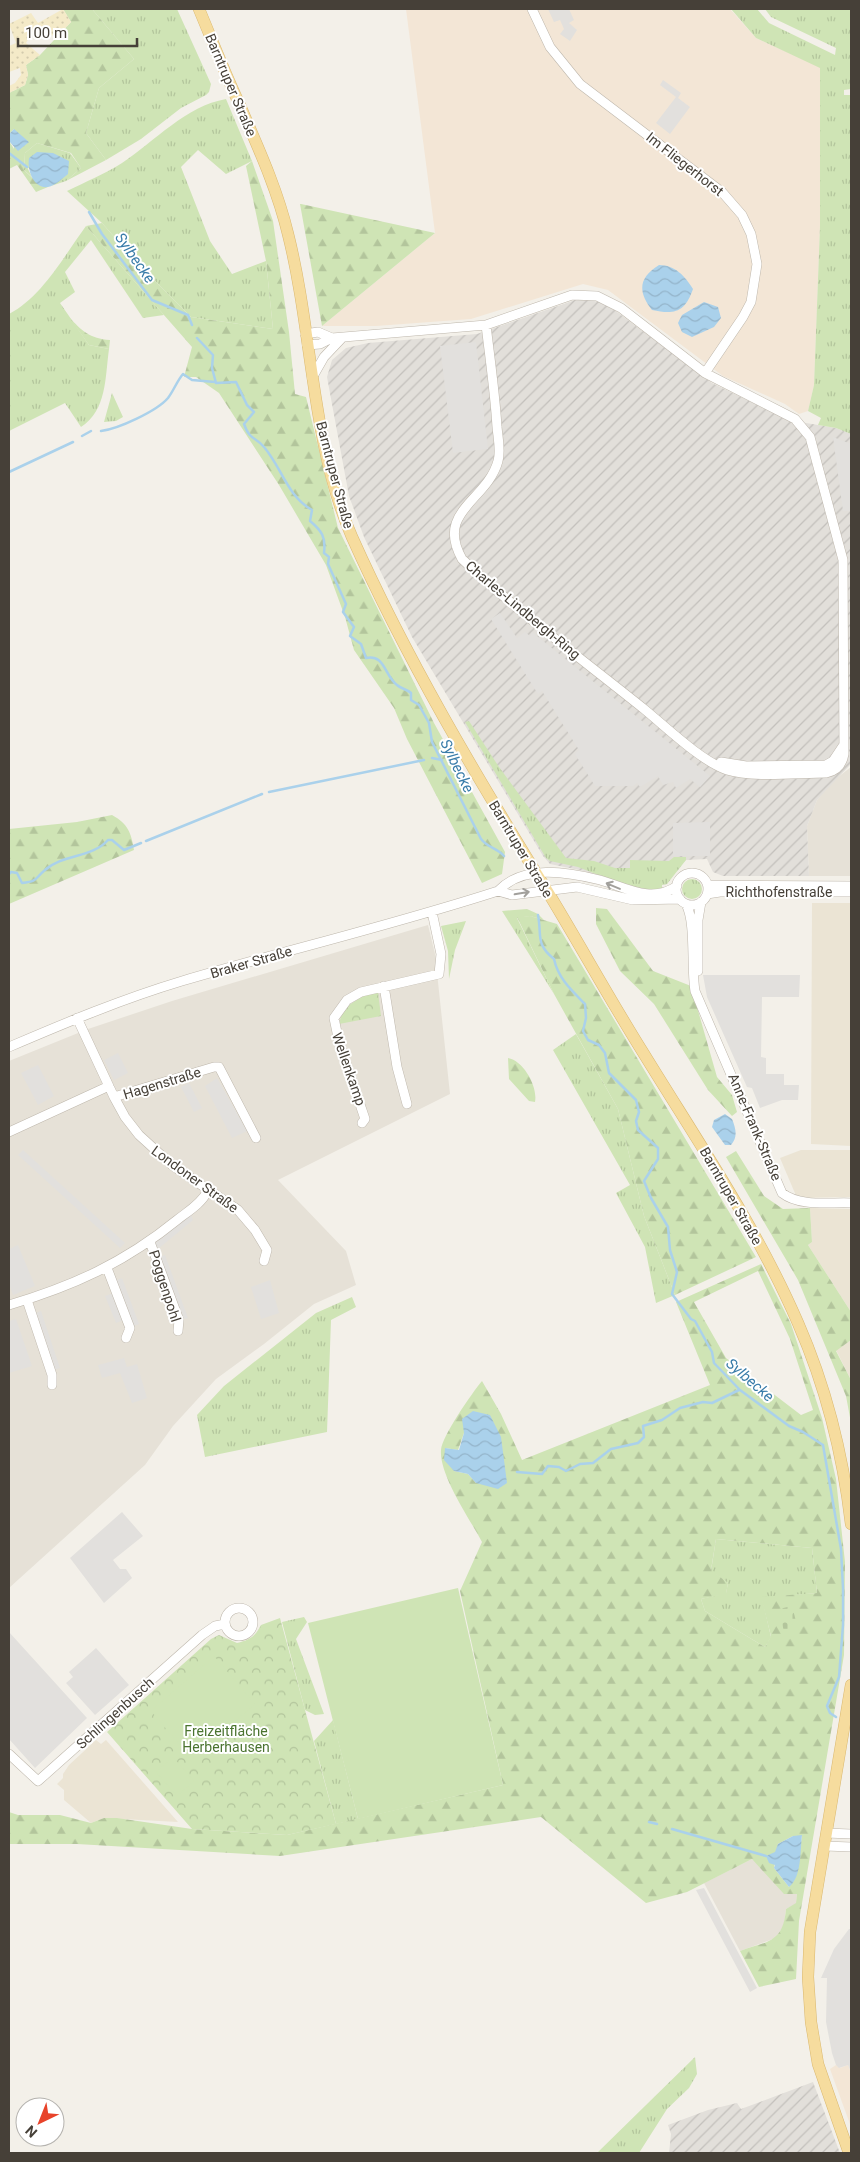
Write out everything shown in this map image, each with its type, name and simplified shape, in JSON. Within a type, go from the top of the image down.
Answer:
[{"type":"main road","name":"Barntruper Straße","points":[[199,9],[263,159],[289,236],[312,378],[329,462],[352,536],[433,699],[738,1208],[789,1302],[819,1376],[831,1417],[846,1482],[851,1524]]},
{"type":"main road","points":[[849,2153],[824,2085],[813,2040],[810,2015],[809,1946],[851,1686]]},
{"type":"street","name":"Im Fliegerhorst","points":[[532,9],[550,48],[580,84],[722,192],[742,215],[751,234],[757,264],[751,302],[743,317],[705,372]]},
{"type":"street","name":"Charles-Lindbergh-Ring","points":[[306,340],[318,332],[337,338],[486,325],[572,296],[597,296],[621,308],[705,372],[795,419],[810,437],[843,560],[843,746],[830,763],[817,766],[746,766],[711,760],[671,731],[462,559],[453,538],[457,517],[492,476],[498,460],[495,395],[486,325]]},
{"type":"street","points":[[312,378],[337,338]]},
{"type":"street","points":[[535,872],[601,881],[636,893],[664,892],[677,886],[682,877],[694,873],[704,878],[708,890],[701,902],[633,900],[577,887],[546,890]]},
{"type":"street","name":"Braker Straße","points":[[9,1047],[77,1018],[180,982],[432,912],[498,891],[505,883],[535,872]]},
{"type":"street","points":[[677,886],[683,901]]},
{"type":"street","name":"Richthofenstraße","points":[[708,890],[851,886]]},
{"type":"street","name":"Braker Straße","points":[[498,891],[512,895],[546,890]]},
{"type":"street","name":"Richthofenstraße","points":[[708,890],[720,892],[851,892]]},
{"type":"street","name":"Anne-Frank-Straße","points":[[683,901],[691,918],[694,983],[782,1193],[790,1199],[810,1202],[851,1203]]},
{"type":"street","name":"Anne-Frank-Straße","points":[[699,996],[698,923],[701,902]]},
{"type":"street","name":"Wellenkamp","points":[[362,1123],[366,1119],[339,1042],[334,1018],[347,1000],[361,992],[439,974],[441,954],[432,912]]},
{"type":"street","points":[[384,986],[397,1067],[407,1104]]},
{"type":"street","name":"Londoner Straße","points":[[77,1018],[108,1086],[125,1117],[150,1146],[207,1192],[238,1210],[250,1222],[267,1250],[264,1261]]},
{"type":"street","name":"Hagenstraße","points":[[114,1097],[219,1067],[256,1138]]},
{"type":"street","points":[[9,1132],[108,1086]]},
{"type":"street","name":"Poggenpohl","points":[[9,1305],[27,1300],[107,1268],[150,1242],[201,1201],[207,1192]]},
{"type":"street","name":"Poggenpohl","points":[[150,1242],[179,1320],[178,1331]]},
{"type":"street","points":[[107,1268],[130,1328],[126,1338]]},
{"type":"street","points":[[27,1300],[52,1375],[52,1385]]},
{"type":"street","name":"Schlingenbusch","points":[[9,1754],[38,1781],[202,1635],[215,1626],[225,1624]]},
{"type":"street","points":[[826,1832],[851,1834]]},
{"type":"street","points":[[825,1846],[851,1847]]},
{"type":"shaded area","points":[[406,9],[730,9],[756,38],[820,67],[820,226],[814,385],[808,411],[799,414],[785,404],[723,376],[608,290],[583,284],[471,319],[376,326],[322,326],[435,233]]},
{"type":"shaded area","points":[[548,9],[569,9],[574,20],[569,23],[577,30],[570,41],[560,34],[564,29],[560,20],[554,22]]},
{"type":"shaded area","points":[[663,80],[681,93],[678,98],[690,107],[670,134],[656,123],[676,97],[660,85]]},
{"type":"shaded area","points":[[575,300],[605,303],[712,383],[788,420],[836,428],[851,434],[850,765],[817,800],[807,826],[809,876],[723,876],[713,872],[707,859],[686,860],[672,875],[667,884],[657,886],[550,864],[543,856],[412,637],[364,537],[349,496],[327,377],[332,360],[346,348],[368,343],[477,334]]},
{"type":"shaded area","points":[[476,342],[488,449],[453,453],[440,346]]},
{"type":"shaded area","points":[[833,437],[851,444],[851,511],[843,511]]},
{"type":"shaded area","points":[[500,613],[517,638],[525,632],[530,636],[532,632],[710,776],[700,787],[690,779],[676,788],[673,782],[663,785],[658,776],[640,787],[637,783],[633,786],[595,786],[575,754],[579,750],[542,691],[538,694],[491,619]]},
{"type":"shaded area","points":[[851,767],[851,876],[809,876],[807,826],[817,800],[833,781]]},
{"type":"shaded area","points":[[710,822],[710,856],[673,856],[673,823]]},
{"type":"shaded area","points":[[812,903],[851,903],[851,1146],[811,1144]]},
{"type":"shaded area","points":[[428,925],[435,954],[450,1094],[278,1180],[346,1251],[356,1285],[314,1304],[216,1379],[173,1426],[145,1465],[9,1588],[9,1061],[88,1029],[172,1001]]},
{"type":"shaded area","points":[[703,975],[800,975],[799,997],[762,997],[761,1057],[766,1058],[766,1074],[784,1074],[784,1085],[799,1085],[798,1100],[782,1100],[760,1108],[752,1088],[747,1087],[707,997]]},
{"type":"shaded area","points":[[118,1053],[128,1073],[114,1080],[104,1060]]},
{"type":"shaded area","points":[[38,1065],[54,1096],[38,1105],[21,1073]]},
{"type":"shaded area","points":[[217,1078],[247,1131],[232,1138],[205,1086]]},
{"type":"shaded area","points":[[189,1083],[202,1108],[194,1112],[181,1087]]},
{"type":"shaded area","points":[[23,1150],[125,1243],[120,1248],[18,1155]]},
{"type":"shaded area","points":[[801,1150],[851,1150],[851,1197],[797,1198],[780,1158]]},
{"type":"shaded area","points":[[810,1208],[851,1209],[851,1312],[808,1245],[812,1242]]},
{"type":"shaded area","points":[[189,1210],[193,1220],[158,1249],[153,1240]]},
{"type":"shaded area","points":[[18,1245],[35,1286],[13,1295],[9,1284],[9,1249]]},
{"type":"shaded area","points":[[165,1255],[188,1318],[179,1320],[156,1258]]},
{"type":"shaded area","points":[[122,1278],[139,1324],[130,1328],[126,1319],[116,1323],[105,1296],[116,1292],[113,1282]]},
{"type":"shaded area","points":[[270,1280],[279,1313],[261,1319],[251,1287]]},
{"type":"shaded area","points":[[41,1311],[60,1368],[49,1372],[30,1315]]},
{"type":"shaded area","points":[[16,1319],[32,1366],[9,1373],[9,1321]]},
{"type":"shaded area","points":[[851,1340],[851,1380],[836,1350]]},
{"type":"shaded area","points":[[124,1358],[127,1367],[137,1364],[147,1398],[132,1403],[120,1373],[102,1378],[98,1365]]},
{"type":"shaded area","points":[[122,1512],[143,1536],[113,1560],[120,1569],[126,1569],[132,1578],[104,1603],[70,1558]]},
{"type":"shaded area","points":[[9,1632],[87,1718],[35,1768],[9,1739]]},
{"type":"shaded area","points":[[96,1648],[129,1685],[95,1715],[66,1683],[73,1677],[69,1672]]},
{"type":"shaded area","points":[[96,1740],[101,1744],[106,1740],[178,1822],[104,1818],[91,1823],[64,1800],[64,1790],[57,1784],[63,1778],[63,1774],[69,1765]]},
{"type":"shaded area","points":[[752,1859],[797,1894],[796,1904],[786,1909],[784,1925],[776,1938],[740,1951],[704,1883]]},
{"type":"shaded area","points":[[704,1888],[757,1988],[750,1992],[696,1890]]},
{"type":"shaded area","points":[[849,1929],[851,1929],[851,2072],[848,2065],[839,2068],[836,2065],[832,2053],[826,2022],[827,1978],[821,1978],[834,1949]]},
{"type":"shaded area","points":[[836,2065],[840,2068],[848,2065],[851,2072],[851,2127],[830,2069]]},
{"type":"shaded area","points":[[813,2082],[840,2153],[669,2153],[671,2134],[668,2125],[708,2110],[737,2103],[741,2109]]},
{"type":"green space","points":[[63,9],[92,9],[134,59],[99,88],[86,133],[106,160],[66,181],[81,168],[71,153],[37,143],[25,153],[24,170],[41,186],[48,187],[36,192],[17,165],[9,169],[9,141],[14,149],[14,129],[9,134],[9,93],[25,85],[28,75],[26,65],[40,55],[71,22]]},
{"type":"green space","points":[[92,9],[177,9],[211,84],[206,95],[181,108],[141,139],[106,160],[86,133],[99,88],[134,59]]},
{"type":"green space","points":[[731,9],[757,9],[769,23],[835,55],[836,48],[771,17],[765,9],[851,9],[851,89],[844,90],[844,95],[851,95],[851,434],[836,428],[818,425],[821,418],[808,411],[814,385],[820,226],[820,68],[756,38]]},
{"type":"green space","points":[[226,99],[252,161],[226,174],[198,150],[181,167],[210,241],[232,274],[266,261],[273,329],[191,317],[137,263],[102,223],[67,191],[122,163],[184,117],[211,103]]},
{"type":"green space","points":[[37,143],[70,153],[81,168],[66,181],[48,187],[53,185],[27,167],[32,177],[24,170],[25,153]]},
{"type":"green space","points":[[252,161],[273,221],[289,332],[295,394],[306,397],[338,528],[434,723],[505,852],[502,874],[482,883],[407,739],[394,708],[354,650],[345,617],[326,565],[279,485],[219,393],[196,377],[184,377],[192,347],[86,226],[102,223],[137,263],[191,317],[273,329],[266,261],[246,166]]},
{"type":"green space","points":[[301,204],[435,233],[322,326]]},
{"type":"green space","points":[[86,226],[164,315],[143,318],[91,240],[65,272],[75,292],[60,303],[89,345],[109,349],[103,392],[96,412],[81,427],[65,403],[9,431],[9,314],[21,307],[42,287]]},
{"type":"green space","points":[[69,317],[91,336],[110,340],[109,349],[89,345]]},
{"type":"green space","points":[[112,393],[123,417],[116,421],[104,422]]},
{"type":"green space","points":[[469,721],[499,767],[566,858],[594,861],[615,868],[630,868],[630,860],[669,861],[674,857],[686,857],[686,860],[667,884],[662,885],[662,890],[639,891],[578,867],[550,861],[546,858],[465,722]]},
{"type":"green space","points":[[112,815],[128,829],[134,850],[9,904],[9,829],[77,822]]},
{"type":"green space","points":[[692,879],[699,882],[702,889],[699,896],[692,899],[685,896],[682,889],[685,882]]},
{"type":"green space","points":[[596,908],[607,909],[653,971],[691,986],[717,1077],[732,1095],[737,1112],[732,1116],[708,1090],[654,1004],[620,971],[596,924]]},
{"type":"green space","points":[[527,909],[538,914],[544,920],[530,916],[517,918],[554,994],[502,911]]},
{"type":"green space","points":[[530,916],[557,924],[756,1257],[675,1295],[644,1216],[618,1109],[554,994],[517,917]]},
{"type":"green space","points":[[466,921],[455,950],[449,979],[448,951],[441,926]]},
{"type":"green space","points":[[378,992],[381,1016],[339,1024],[343,1009],[363,996]]},
{"type":"green space","points":[[576,1034],[618,1109],[644,1216],[675,1295],[656,1303],[645,1247],[616,1193],[630,1185],[553,1050]]},
{"type":"green space","points":[[508,1058],[519,1064],[529,1076],[534,1089],[535,1102],[529,1101],[509,1079]]},
{"type":"green space","points":[[736,1151],[764,1196],[783,1209],[810,1208],[812,1242],[808,1245],[851,1312],[851,1340],[836,1351],[851,1380],[851,1423],[846,1396],[798,1280],[726,1157]]},
{"type":"green space","points":[[761,1264],[791,1324],[822,1418],[836,1479],[845,1562],[844,1655],[799,1921],[796,1979],[759,1987],[740,1951],[766,1942],[778,1935],[786,1909],[796,1903],[797,1894],[784,1894],[752,1859],[687,1892],[646,1903],[541,1817],[280,1856],[77,1844],[9,1844],[9,1812],[18,1815],[60,1815],[91,1823],[104,1818],[117,1818],[192,1829],[287,1835],[503,1785],[460,1591],[482,1542],[456,1497],[445,1472],[441,1450],[446,1435],[482,1381],[501,1414],[522,1460],[710,1385],[676,1302]],"holes":[[[758,1271],[790,1339],[813,1410],[801,1415],[726,1358],[694,1302]],[[464,1433],[507,1483],[476,1483],[468,1474],[454,1471],[445,1448],[458,1450]],[[716,1539],[812,1548],[817,1593],[761,1597],[771,1636],[765,1647],[705,1611],[701,1599],[726,1594],[728,1583],[711,1570]],[[793,1836],[802,1836],[799,1855],[789,1887],[774,1868],[778,1844]]]},
{"type":"green space","points":[[352,1297],[356,1307],[331,1320],[327,1432],[205,1457],[197,1415],[224,1386],[316,1313]]},
{"type":"green space","points":[[716,1539],[812,1548],[817,1593],[762,1598],[771,1637],[765,1647],[705,1611],[701,1599],[726,1593],[728,1583],[711,1571]]},
{"type":"green space","points":[[458,1588],[503,1785],[358,1819],[308,1623]]},
{"type":"green space","points":[[792,1606],[798,1629],[784,1632],[779,1609]]},
{"type":"green space","points":[[304,1617],[307,1622],[296,1639],[324,1714],[315,1715],[305,1710],[282,1622]]},
{"type":"green space","name":"Freizeitfläche Herberhausen","points":[[280,1618],[336,1824],[287,1835],[192,1829],[107,1732],[211,1639],[219,1635],[237,1643],[241,1642],[254,1635],[261,1625]]},
{"type":"green space","points":[[214,1656],[255,1704],[191,1758],[151,1711]]},
{"type":"green space","points":[[333,1720],[358,1819],[336,1824],[314,1741]]},
{"type":"green space","points":[[173,1757],[194,1781],[177,1796],[156,1772]]},
{"type":"green space","points":[[695,2057],[697,2074],[689,2088],[667,2109],[639,2153],[597,2153]]},
{"type":"sand","points":[[63,9],[71,22],[56,38],[37,24],[26,43],[40,55],[26,65],[28,75],[25,85],[9,93],[9,86],[15,83],[21,75],[20,68],[9,72],[9,46],[16,43],[9,24],[31,13],[38,23]]},
{"type":"water","points":[[14,129],[29,142],[18,151],[9,141],[9,134]]},
{"type":"water","points":[[37,152],[53,153],[69,161],[68,174],[51,186],[43,187],[38,185],[30,173],[29,162],[29,158]]},
{"type":"water","points":[[659,265],[675,269],[687,280],[693,289],[683,307],[673,312],[652,310],[644,297],[642,286],[644,280]]},
{"type":"water","points":[[704,302],[718,307],[721,318],[714,327],[692,337],[682,332],[678,323],[682,315]]},
{"type":"water","points":[[725,1114],[732,1119],[735,1130],[735,1139],[731,1145],[725,1145],[712,1127],[714,1120]]},
{"type":"water","points":[[473,1411],[490,1415],[501,1437],[507,1483],[498,1489],[476,1483],[468,1474],[454,1471],[444,1460],[445,1448],[459,1450],[464,1433],[462,1419]]},
{"type":"water","points":[[802,1835],[798,1870],[793,1883],[789,1887],[774,1868],[775,1865],[769,1863],[766,1856],[775,1852],[778,1844],[793,1836]]},
{"type":"waterway","name":"Sylbecke","points":[[9,153],[27,167]]},
{"type":"waterway","name":"Sylbecke","points":[[89,212],[102,234],[152,300],[188,315],[192,325]]},
{"type":"waterway","name":"Sylbecke","points":[[197,338],[213,355],[212,368],[216,383],[236,382],[247,405],[254,412],[244,424],[248,433],[270,455],[296,497],[312,510],[310,521],[318,528],[322,535],[324,553],[329,557],[328,564],[346,604],[343,612],[354,627],[350,636],[361,644],[366,658],[377,659],[381,662],[393,681],[411,693],[411,700],[419,705],[429,723],[432,742],[481,839],[504,856]]},
{"type":"waterway","points":[[101,431],[127,423],[163,403],[183,374],[192,380],[215,382]]},
{"type":"waterway","points":[[82,436],[91,431]]},
{"type":"waterway","points":[[9,472],[73,442]]},
{"type":"waterway","name":"Sylbecke","points":[[432,758],[442,760]]},
{"type":"waterway","points":[[269,792],[424,760]]},
{"type":"waterway","points":[[146,841],[262,794]]},
{"type":"waterway","points":[[9,874],[11,872],[17,873],[22,883],[31,881],[52,865],[94,850],[108,840],[112,840],[124,850],[141,843]]},
{"type":"waterway","name":"Sylbecke","points":[[538,915],[540,939],[544,949],[554,959],[566,983],[585,1004],[586,1018],[583,1031],[588,1040],[599,1045],[605,1053],[609,1073],[636,1100],[639,1112],[636,1121],[638,1130],[658,1148],[658,1159],[644,1181],[651,1198],[668,1227],[670,1250],[677,1272],[672,1294],[691,1319],[695,1321],[712,1352],[714,1363],[740,1390],[789,1426],[803,1432],[823,1445],[841,1549],[843,1588],[843,1625],[839,1677],[827,1706],[830,1713],[836,1717]]},
{"type":"waterway","points":[[517,1472],[542,1474],[548,1466],[559,1467],[566,1471],[580,1464],[593,1463],[611,1449],[638,1443],[644,1437],[643,1426],[662,1420],[680,1408],[703,1402],[712,1403],[739,1390]]},
{"type":"waterway","points":[[649,1822],[657,1824]]},
{"type":"waterway","points":[[672,1829],[766,1856]]}]
